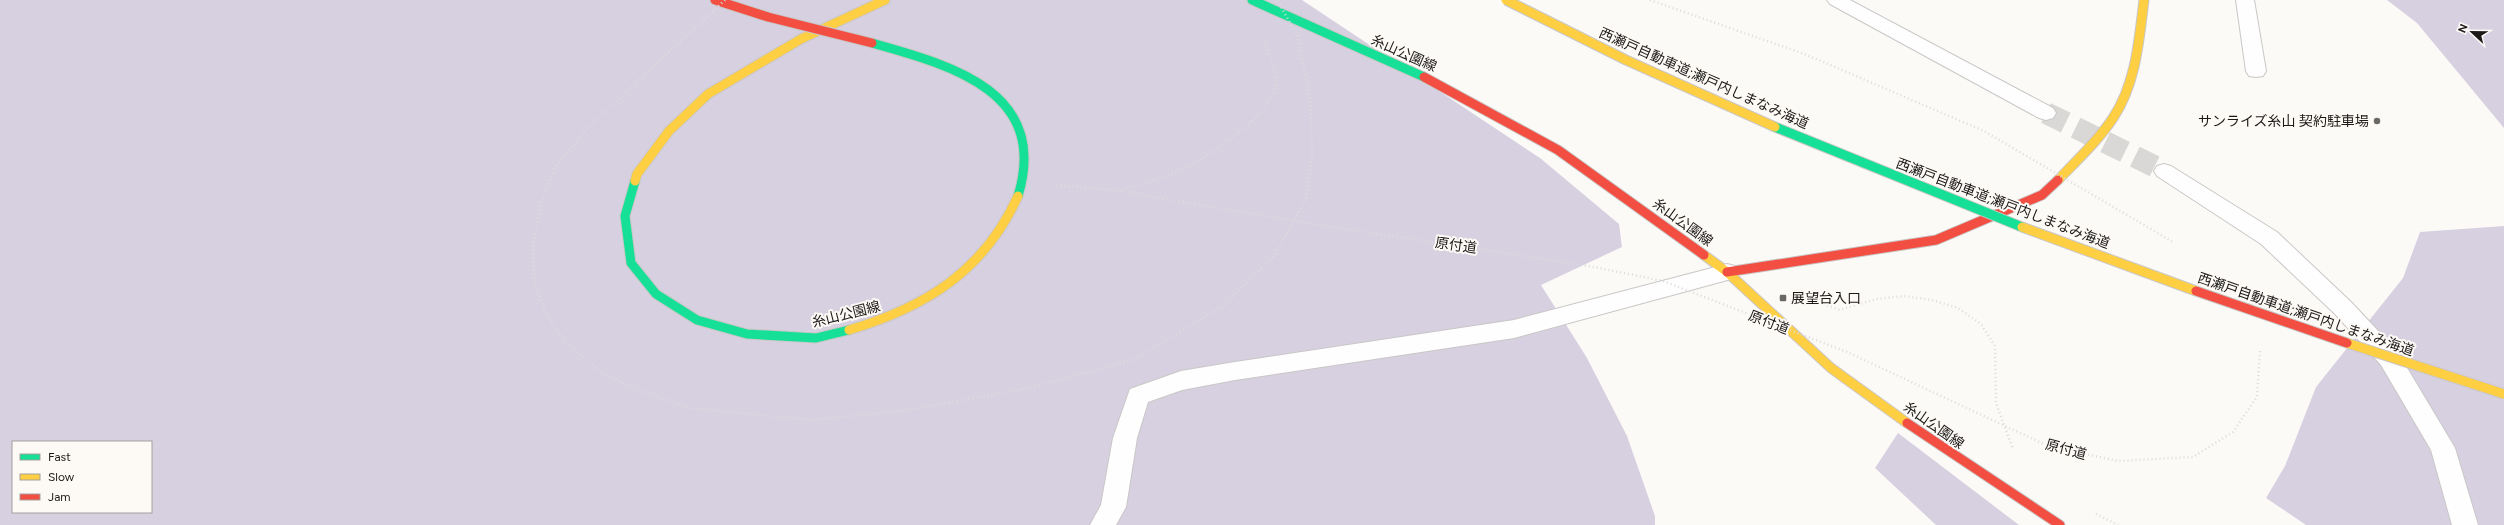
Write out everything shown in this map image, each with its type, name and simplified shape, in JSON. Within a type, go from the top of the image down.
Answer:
[{"type":"main road","name":"糸山公園線","points":[[715,0],[768,18],[872,43],[937,60],[992,90],[1013,114],[1024,146],[1022,183],[1010,218],[979,257],[933,297],[877,323],[816,338],[747,334],[697,320],[656,294],[631,263],[625,216],[637,174],[669,131],[708,94],[758,63],[801,39],[885,0]]},
{"type":"main road","name":"糸山公園線","points":[[1252,0],[1443,86],[1558,150],[1727,272],[1831,368],[1923,435],[2060,525]]},
{"type":"main road","name":"西瀬戸自動車道;瀬戸内しまなみ海道","points":[[1506,0],[1695,92],[1857,162],[2189,288],[2364,349],[2504,394]]},
{"type":"main road","points":[[1727,272],[1936,240],[2042,195],[2080,159],[2118,111],[2137,58],[2144,0]]},
{"type":"street","points":[[1836,0],[2046,113]]},
{"type":"street","points":[[2245,0],[2256,71]]},
{"type":"street","points":[[2164,170],[2269,238],[2343,308],[2388,358],[2443,448],[2465,525]]},
{"type":"street","points":[[1103,525],[1113,507],[1124,438],[1138,396],[1181,381],[1235,371],[1514,329],[1727,272]]},
{"type":"path","points":[[725,0],[587,128],[554,169],[541,204],[533,245],[534,279],[546,313],[565,341],[602,372],[640,391],[691,408],[811,420],[907,410],[1029,388],[1135,359],[1224,305],[1274,256],[1306,199],[1312,156],[1311,103],[1298,35],[1277,0]]},
{"type":"path","points":[[1650,0],[1807,55],[1892,90],[1984,131],[2175,243]]},
{"type":"path","points":[[1120,191],[1191,165],[1251,122],[1268,103],[1275,87],[1272,57],[1262,37]]},
{"type":"path","name":"原付道","points":[[1022,183],[1120,191],[1324,226],[1594,267],[1663,281],[1848,352],[2048,446],[2118,462],[2193,457],[2234,432],[2257,397],[2261,347]]},
{"type":"path","points":[[1810,300],[1840,310],[1876,299],[1904,296],[1925,299],[1958,308],[1981,324],[1994,346],[1996,403],[2013,448],[2018,454]]},
{"type":"path","points":[[2091,511],[2118,525]]},
{"type":"shaded area","points":[[0,0],[1302,0],[1540,158],[1619,224],[1622,247],[1541,285],[1587,358],[1627,436],[1655,516],[1655,525],[0,525]]},
{"type":"shaded area","points":[[2387,0],[2504,0],[2504,128],[2417,23]]},
{"type":"shaded area","points":[[2504,226],[2504,525],[2306,525],[2266,498],[2285,466],[2316,387],[2403,278],[2420,232]]},
{"type":"shaded area","points":[[1898,433],[2019,525],[1936,525],[1875,468]]},
{"type":"tunnel","points":[[2046,113],[2164,171]]},
{"type":"traffic: fast","points":[[1252,0],[1424,77]]},
{"type":"traffic: fast","points":[[872,43],[937,61],[992,90],[1013,114],[1024,146],[1022,183],[1018,196]]},
{"type":"traffic: fast","points":[[1775,127],[2022,227]]},
{"type":"traffic: fast","points":[[635,181],[625,216],[631,263],[656,294],[697,320],[747,334],[816,338],[849,330]]},
{"type":"traffic: slow","points":[[635,181],[637,174],[669,131],[708,94],[801,39],[885,0]]},
{"type":"traffic: slow","points":[[1506,0],[1626,60],[1775,127]]},
{"type":"traffic: slow","points":[[2058,180],[2107,127],[2118,110],[2133,70],[2144,0]]},
{"type":"traffic: slow","points":[[849,330],[901,312],[926,299],[950,283],[972,265],[991,244],[1006,221],[1018,196]]},
{"type":"traffic: slow","points":[[2022,227],[2196,291]]},
{"type":"traffic: slow","points":[[1704,255],[1727,272],[1831,368],[1907,423]]},
{"type":"traffic: slow","points":[[2347,343],[2504,394]]},
{"type":"traffic: jam","points":[[715,0],[768,17]]},
{"type":"traffic: jam","points":[[768,17],[872,43]]},
{"type":"traffic: jam","points":[[1424,77],[1558,150],[1704,255]]},
{"type":"traffic: jam","points":[[1727,272],[1936,240],[2042,195],[2058,180]]},
{"type":"traffic: jam","points":[[2196,291],[2347,343]]},
{"type":"traffic: jam","points":[[1907,423],[2060,525]]},
{"type":"place","name":"サンライズ糸山 契約駐車場","points":[[2377,121]]},
{"type":"place","name":"展望台入口","points":[[1783,298]]}]
